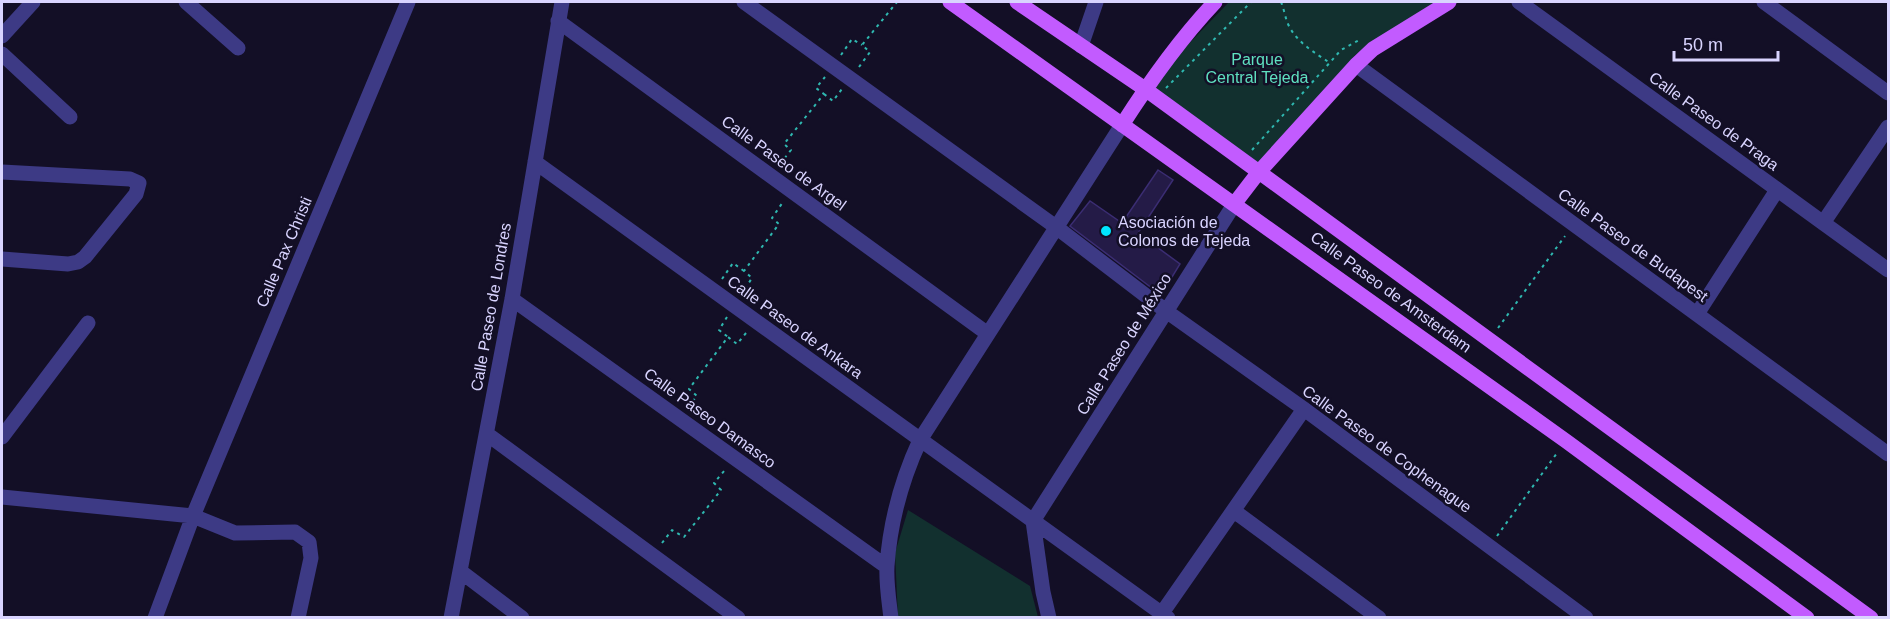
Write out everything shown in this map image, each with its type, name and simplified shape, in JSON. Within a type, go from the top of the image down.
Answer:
[{"type":"main road","name":"Calle Paseo de Amsterdam","points":[[950,2],[1235,203],[1807,618]]},
{"type":"main road","name":"Calle Paseo de Amsterdam","points":[[1017,2],[1145,89],[1871,618]]},
{"type":"main road","points":[[1122,124],[1191,26],[1215,2]]},
{"type":"main road","name":"Calle Paseo de México","points":[[1235,203],[1258,173],[1373,49],[1449,2]]},
{"type":"street","points":[[2,36],[33,2]]},
{"type":"street","points":[[186,2],[238,48]]},
{"type":"street","name":"Calle Pax Christi","points":[[155,618],[193,516],[408,2]]},
{"type":"street","name":"Calle Paseo de Londres","points":[[452,618],[512,299],[562,2]]},
{"type":"street","name":"Calle Paseo de Cophenague","points":[[744,2],[1056,227],[1586,618]]},
{"type":"street","points":[[1081,46],[1096,2]]},
{"type":"street","name":"Calle Paseo de Praga","points":[[1519,2],[1888,270]]},
{"type":"street","points":[[1764,2],[1888,93]]},
{"type":"street","name":"Calle Paseo de Argel","points":[[558,21],[988,334]]},
{"type":"street","points":[[2,54],[70,117]]},
{"type":"street","name":"Calle Paseo de Budapest","points":[[1356,65],[1888,454]]},
{"type":"street","points":[[891,618],[887,567],[895,509],[910,462],[920,440],[1122,124]]},
{"type":"street","points":[[1823,223],[1888,127]]},
{"type":"street","name":"Calle Paseo de Ankara","points":[[535,162],[1165,615]]},
{"type":"street","points":[[2,172],[130,179],[139,183],[136,194],[85,257],[78,262],[68,264],[2,259]]},
{"type":"street","points":[[1697,314],[1778,189]]},
{"type":"street","name":"Calle Paseo de México","points":[[1034,520],[1235,203]]},
{"type":"street","name":"Calle Paseo Damasco","points":[[512,299],[887,567]]},
{"type":"street","points":[[2,437],[88,323]]},
{"type":"street","points":[[1165,615],[1304,409]]},
{"type":"street","points":[[487,434],[738,618]]},
{"type":"street","points":[[2,497],[193,516],[235,533],[295,532],[309,543],[311,558],[298,618]]},
{"type":"street","points":[[1234,511],[1379,618]]},
{"type":"street","points":[[1034,520],[1043,592],[1049,618]]},
{"type":"street","points":[[460,572],[522,618]]},
{"type":"path","points":[[862,45],[897,2]]},
{"type":"path","points":[[1166,94],[1166,87],[1251,2]]},
{"type":"path","points":[[1281,2],[1293,34],[1330,63]]},
{"type":"path","points":[[852,39],[862,45],[870,52],[833,101],[816,88],[852,39]]},
{"type":"path","points":[[1246,151],[1254,149],[1341,50],[1361,39]]},
{"type":"path","points":[[771,176],[791,150],[784,144],[824,94]]},
{"type":"path","points":[[744,271],[779,224],[772,218],[791,190]]},
{"type":"path","points":[[1489,340],[1573,224]]},
{"type":"path","points":[[714,290],[733,263],[744,271],[752,278],[719,330],[737,344],[755,322]]},
{"type":"path","points":[[679,419],[697,396],[689,389],[728,337]]},
{"type":"path","points":[[1490,547],[1566,441]]},
{"type":"path","points":[[653,555],[672,530],[684,537],[721,490],[714,483],[734,458]]},
{"type":"green space","name":"Parque Central Tejeda","points":[[1229,2],[1436,2],[1355,55],[1261,165],[1153,87],[1177,56]]},
{"type":"green space","points":[[908,510],[1030,586],[1038,617],[898,617],[895,553]]},
{"type":"building","name":"Asociación de Colonos de Tejeda","points":[[1158,170],[1173,180],[1138,233],[1180,264],[1161,295],[1070,226],[1090,201],[1122,223]]},
{"type":"place","name":"Asociación de Colonos de Tejeda","points":[[1106,231]]}]
